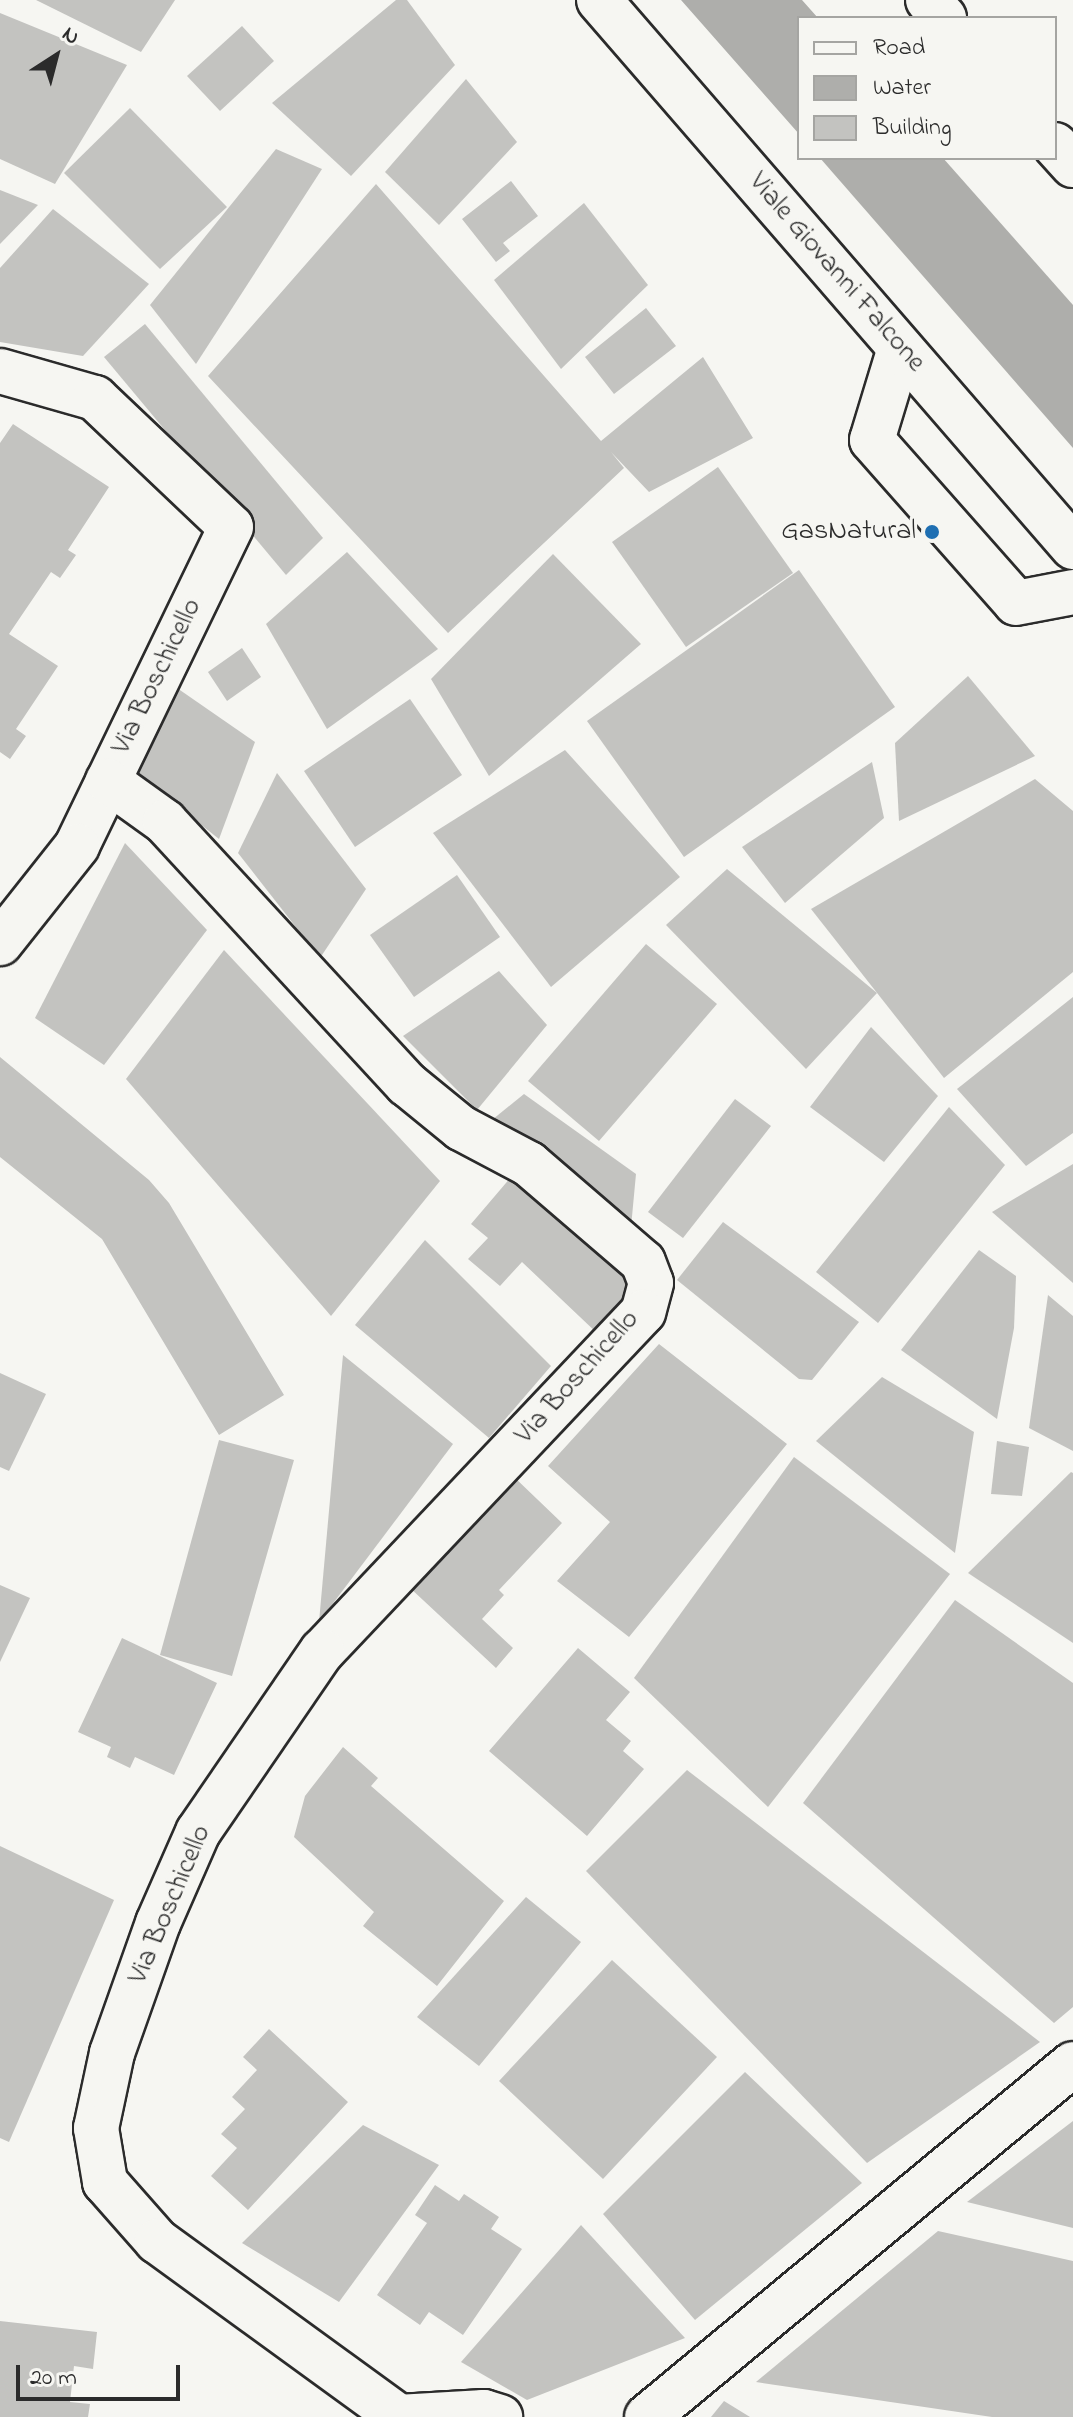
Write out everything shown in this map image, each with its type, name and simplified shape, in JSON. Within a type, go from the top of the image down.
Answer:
[{"type":"street","name":"Viale Giovanni Falcone","points":[[599,0],[1073,547]]},
{"type":"street","points":[[928,0],[942,16]]},
{"type":"street","points":[[1057,147],[1073,165]]},
{"type":"street","points":[[900,348],[872,440],[1016,603],[1073,592]]},
{"type":"street","name":"Via Boschicello","points":[[0,943],[77,846],[231,527],[95,398],[5,381]]},
{"type":"street","name":"Via Boschicello","points":[[108,781],[165,822],[407,1084],[461,1128],[529,1164],[643,1262],[651,1283],[643,1312],[322,1651],[198,1832],[158,1923],[112,2053],[96,2128],[105,2182],[157,2241],[399,2417]]},
{"type":"street","points":[[647,2417],[1073,2064]]},
{"type":"street","points":[[399,2417],[484,2412],[500,2417]]},
{"type":"water","points":[[681,0],[802,0],[816,16],[797,16],[797,132]]},
{"type":"water","points":[[822,160],[945,160],[1073,305],[1073,448]]},
{"type":"building","points":[[36,0],[175,0],[141,52]]},
{"type":"building","points":[[396,0],[407,0],[455,65],[351,176],[272,103]]},
{"type":"building","points":[[0,13],[127,65],[55,184],[0,159]]},
{"type":"building","points":[[242,26],[274,61],[220,111],[187,76]]},
{"type":"building","points":[[466,79],[517,142],[439,225],[385,172]]},
{"type":"building","points":[[130,108],[227,207],[160,269],[64,173]]},
{"type":"building","points":[[276,149],[322,169],[196,364],[150,305]]},
{"type":"building","points":[[511,181],[538,216],[503,243],[510,251],[496,262],[462,219]]},
{"type":"building","points":[[376,184],[601,441],[703,357],[753,438],[649,492],[611,452],[624,468],[448,633],[208,376]]},
{"type":"building","points":[[0,190],[38,205],[0,244]]},
{"type":"building","points":[[584,203],[648,285],[561,369],[494,280]]},
{"type":"building","points":[[53,209],[149,284],[83,356],[0,342],[0,268]]},
{"type":"building","points":[[646,308],[676,346],[614,394],[585,357]]},
{"type":"building","points":[[145,324],[323,538],[286,575],[104,357]]},
{"type":"building","points":[[13,424],[109,487],[68,550],[76,555],[60,578],[51,572],[9,634],[58,666],[16,729],[26,736],[10,759],[0,752],[0,443]]},
{"type":"building","points":[[718,467],[793,573],[686,647],[612,542]]},
{"type":"building","points":[[347,552],[438,649],[327,729],[266,624]]},
{"type":"building","points":[[553,554],[641,644],[489,776],[431,679]]},
{"type":"building","points":[[799,570],[895,707],[684,857],[587,721]]},
{"type":"building","points":[[242,648],[261,677],[227,701],[208,672]]},
{"type":"building","points":[[968,676],[1035,756],[899,821],[895,743]]},
{"type":"building","points":[[177,688],[255,742],[219,839],[137,774]]},
{"type":"building","points":[[410,699],[462,775],[355,847],[304,771]]},
{"type":"building","points":[[565,750],[680,877],[551,987],[433,833]]},
{"type":"building","points":[[872,762],[884,818],[785,903],[742,847]]},
{"type":"building","points":[[277,773],[366,889],[320,958],[238,853]]},
{"type":"building","points":[[1035,779],[1073,811],[1073,972],[944,1078],[811,909]]},
{"type":"building","points":[[125,843],[207,930],[104,1065],[35,1018]]},
{"type":"building","points":[[727,869],[877,993],[806,1069],[666,925]]},
{"type":"building","points":[[457,875],[500,937],[414,997],[370,935]]},
{"type":"building","points":[[646,944],[717,1004],[599,1141],[528,1081]]},
{"type":"building","points":[[224,950],[440,1181],[331,1316],[126,1079]]},
{"type":"building","points":[[499,971],[547,1025],[477,1110],[403,1036]]},
{"type":"building","points":[[1073,997],[1073,1133],[1026,1166],[957,1089]]},
{"type":"building","points":[[871,1027],[938,1096],[884,1162],[810,1107]]},
{"type":"building","points":[[0,1057],[149,1180],[169,1203],[284,1395],[219,1435],[102,1239],[0,1157]]},
{"type":"building","points":[[524,1094],[636,1174],[631,1227],[487,1124]]},
{"type":"building","points":[[735,1099],[771,1126],[683,1238],[648,1212]]},
{"type":"building","points":[[949,1107],[1005,1165],[878,1323],[816,1272]]},
{"type":"building","points":[[1073,1164],[1073,1283],[992,1212]]},
{"type":"building","points":[[512,1176],[631,1280],[631,1295],[599,1335],[522,1262],[500,1286],[468,1259],[488,1238],[471,1224]]},
{"type":"building","points":[[723,1222],[859,1322],[812,1380],[799,1379],[677,1280]]},
{"type":"building","points":[[425,1240],[551,1366],[489,1438],[355,1325]]},
{"type":"building","points":[[979,1250],[1016,1276],[1014,1328],[997,1419],[901,1350]]},
{"type":"building","points":[[1048,1295],[1073,1316],[1073,1451],[1029,1428]]},
{"type":"building","points":[[659,1344],[787,1444],[629,1637],[557,1581],[610,1522],[548,1466]]},
{"type":"building","points":[[343,1355],[453,1444],[319,1622]]},
{"type":"building","points":[[0,1373],[46,1394],[9,1471],[0,1467]]},
{"type":"building","points":[[882,1377],[974,1432],[955,1553],[816,1441]]},
{"type":"building","points":[[219,1440],[294,1460],[232,1676],[160,1655]]},
{"type":"building","points":[[997,1441],[1029,1447],[1022,1496],[991,1494]]},
{"type":"building","points":[[794,1457],[950,1574],[768,1807],[634,1678]]},
{"type":"building","points":[[1073,1473],[1073,1643],[968,1573]]},
{"type":"building","points":[[513,1476],[562,1523],[499,1590],[504,1595],[482,1619],[513,1648],[496,1668],[409,1587]]},
{"type":"building","points":[[0,1585],[30,1598],[0,1662]]},
{"type":"building","points":[[955,1600],[1073,1683],[1073,2007],[1054,2023],[803,1803]]},
{"type":"building","points":[[122,1638],[217,1683],[174,1775],[135,1757],[130,1768],[107,1757],[111,1747],[78,1732]]},
{"type":"building","points":[[578,1648],[630,1692],[606,1720],[631,1741],[623,1751],[644,1769],[587,1836],[489,1751]]},
{"type":"building","points":[[343,1747],[378,1778],[371,1786],[504,1901],[437,1986],[363,1926],[374,1912],[294,1837],[305,1796]]},
{"type":"building","points":[[687,1770],[1040,2042],[867,2163],[586,1871]]},
{"type":"building","points":[[0,1846],[114,1900],[9,2142],[0,2138]]},
{"type":"building","points":[[526,1897],[581,1942],[479,2066],[417,2017]]},
{"type":"building","points":[[612,1960],[717,2057],[603,2179],[499,2081]]},
{"type":"building","points":[[269,2029],[348,2102],[248,2210],[211,2176],[237,2148],[221,2134],[245,2109],[232,2097],[257,2070],[243,2057]]},
{"type":"building","points":[[745,2072],[862,2183],[695,2320],[603,2214]]},
{"type":"building","points":[[1073,2121],[1073,2228],[967,2202]]},
{"type":"building","points":[[363,2125],[439,2165],[339,2302],[242,2243]]},
{"type":"building","points":[[435,2185],[459,2201],[464,2194],[499,2217],[491,2229],[522,2249],[463,2335],[429,2312],[420,2325],[377,2295],[427,2223],[415,2215]]},
{"type":"building","points":[[581,2225],[685,2338],[527,2400],[461,2362]]},
{"type":"building","points":[[938,2231],[1073,2261],[1073,2417],[992,2417],[756,2382]]},
{"type":"building","points":[[0,2321],[97,2332],[93,2369],[74,2366],[70,2402],[90,2404],[88,2417],[0,2417]]},
{"type":"building","points":[[724,2401],[750,2417],[711,2417]]},
{"type":"place","name":"GasNatural","points":[[932,532]]}]
